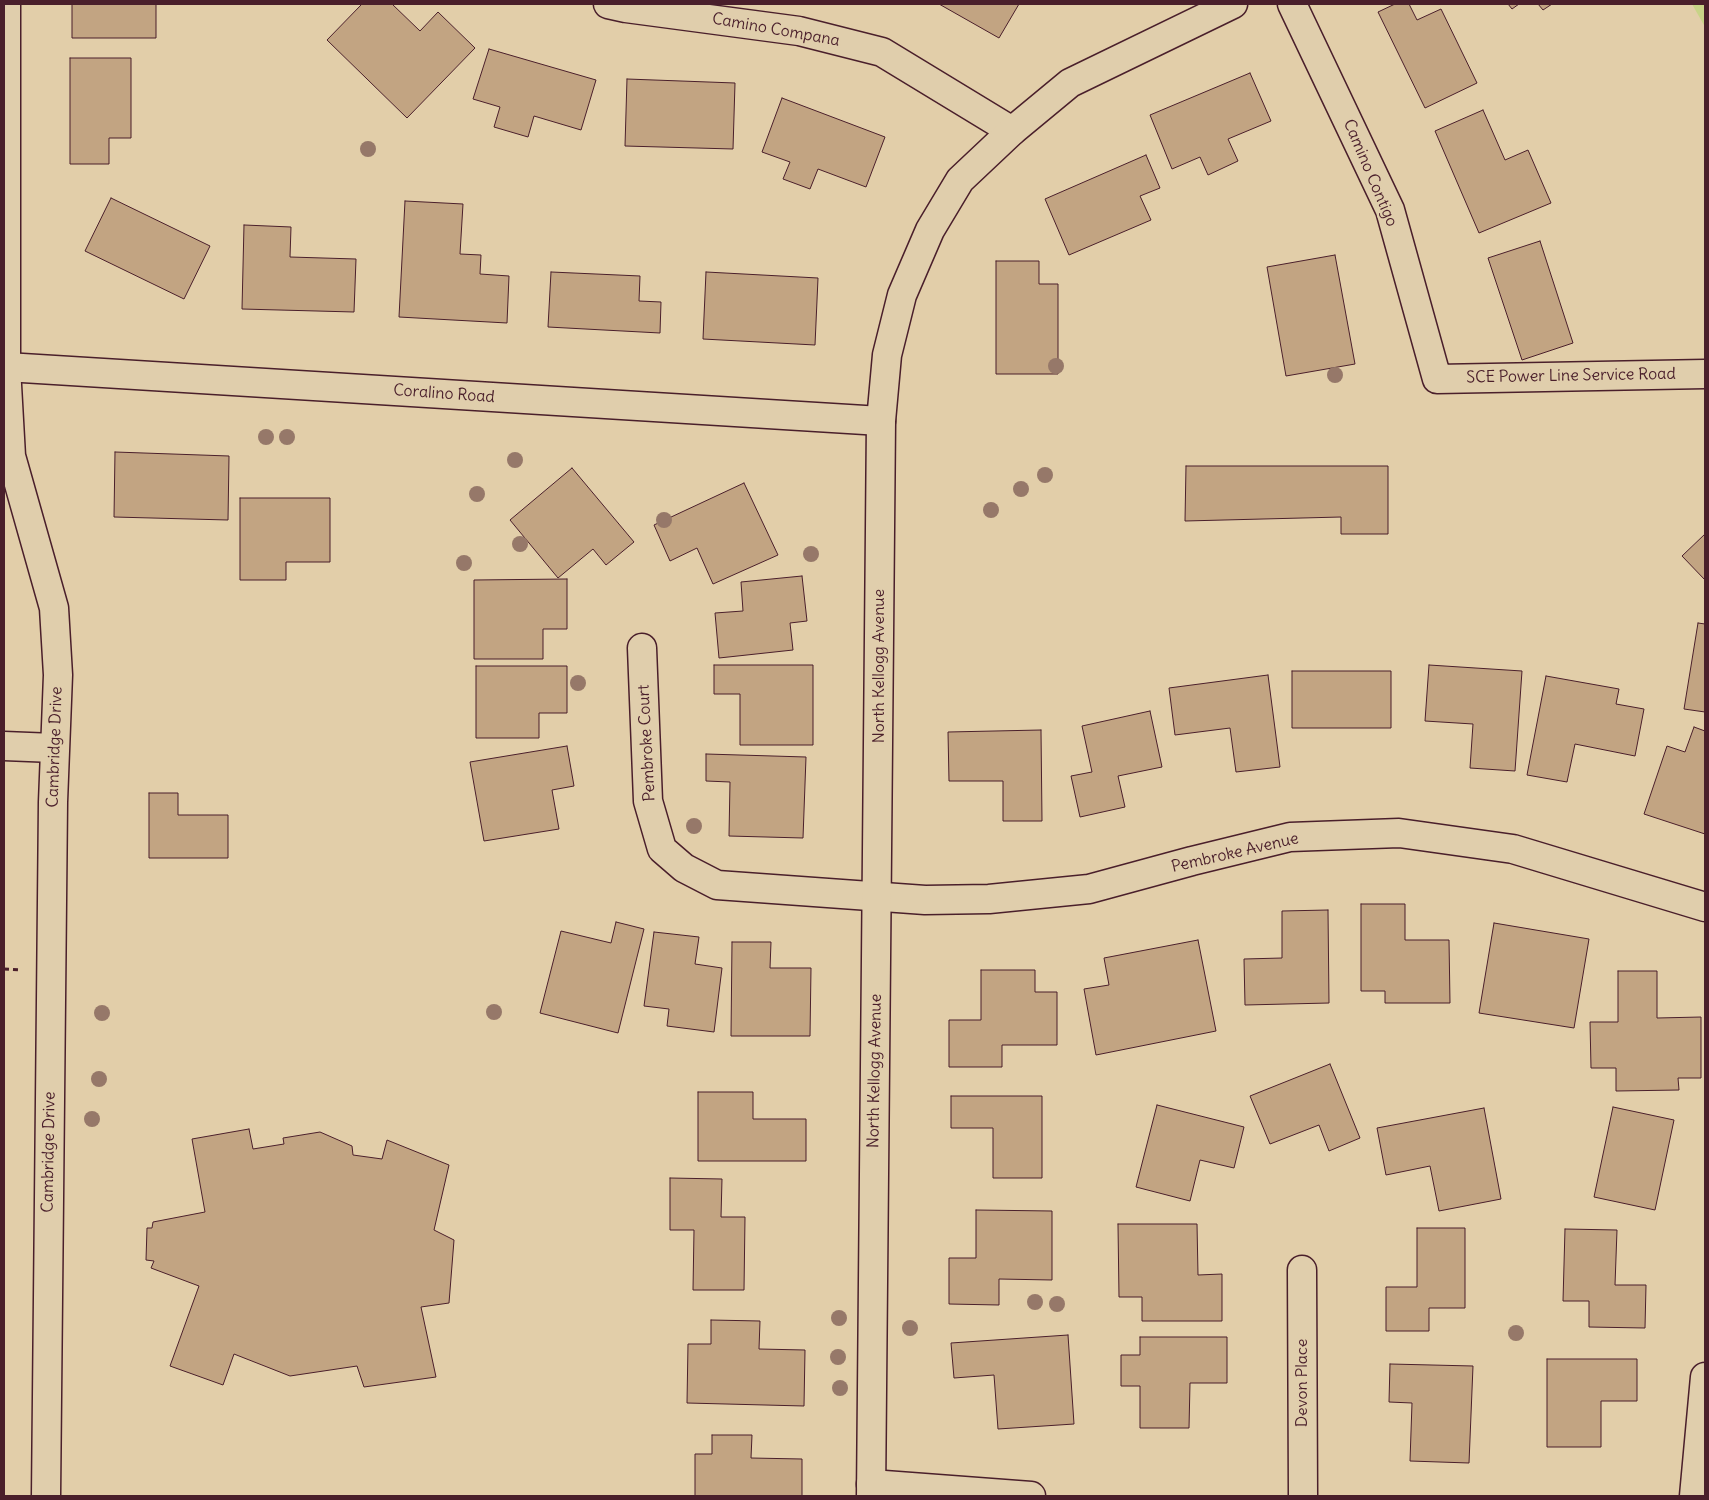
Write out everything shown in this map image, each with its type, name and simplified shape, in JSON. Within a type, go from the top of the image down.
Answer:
[{"type":"street","name":"Cambridge Drive","points":[[6,4],[6,367],[11,456],[54,608],[58,675],[54,748],[46,1496]]},
{"type":"street","name":"Camino Compana","points":[[608,4],[799,31],[882,52],[1012,131]]},
{"type":"street","name":"North Kellogg Avenue","points":[[871,1490],[881,421],[887,355],[902,295],[930,230],[960,180],[1012,131],[1070,83],[1233,4]]},
{"type":"street","name":"Camino Contigo","points":[[1292,4],[1390,210],[1437,379]]},
{"type":"street","name":"Coralino Road","points":[[6,367],[881,421]]},
{"type":"street","name":"SCE Power Line Service Road","points":[[1437,379],[1705,374]]},
{"type":"street","name":"Pembroke Court","points":[[642,648],[648,800],[662,849],[684,868],[717,886],[877,897]]},
{"type":"street","points":[[4,746],[54,748]]},
{"type":"street","name":"Pembroke Avenue","points":[[877,897],[925,900],[989,899],[1089,889],[1290,837],[1399,833],[1513,849],[1705,907]]},
{"type":"street","name":"Devon Place","points":[[1302,1270],[1303,1496]]},
{"type":"street","points":[[1694,1496],[1705,1377]]},
{"type":"street","points":[[871,1490],[1031,1496]]},
{"type":"green space","points":[[1692,4],[1705,4],[1705,27]]},
{"type":"building","points":[[72,4],[156,4],[156,38],[72,38]]},
{"type":"building","points":[[362,4],[392,4],[420,31],[438,12],[475,48],[407,118],[327,40]]},
{"type":"building","points":[[939,4],[1019,4],[999,38]]},
{"type":"building","points":[[1395,4],[1409,4],[1417,20],[1441,9],[1477,83],[1425,108],[1378,12]]},
{"type":"building","points":[[1508,4],[1519,4],[1512,9]]},
{"type":"building","points":[[1538,4],[1552,4],[1543,10]]},
{"type":"building","points":[[489,49],[596,80],[581,130],[534,116],[528,137],[494,127],[500,107],[473,99]]},
{"type":"building","points":[[70,58],[131,58],[131,138],[109,138],[109,164],[70,164]]},
{"type":"building","points":[[1250,73],[1271,121],[1228,139],[1238,161],[1208,175],[1200,157],[1172,169],[1150,115]]},
{"type":"building","points":[[627,79],[735,83],[733,149],[625,146]]},
{"type":"building","points":[[782,98],[885,137],[866,187],[818,169],[810,189],[783,179],[790,162],[762,152]]},
{"type":"building","points":[[1483,110],[1505,160],[1528,150],[1551,203],[1479,233],[1435,131]]},
{"type":"building","points":[[1146,155],[1160,188],[1140,196],[1151,220],[1069,255],[1045,199]]},
{"type":"building","points":[[111,198],[210,246],[184,299],[85,251]]},
{"type":"building","points":[[405,201],[463,204],[460,254],[481,255],[480,274],[509,276],[507,323],[399,317]]},
{"type":"building","points":[[244,225],[291,227],[290,257],[356,259],[354,312],[242,309]]},
{"type":"building","points":[[1540,241],[1573,343],[1522,360],[1488,258]]},
{"type":"building","points":[[1335,255],[1355,364],[1286,376],[1267,267]]},
{"type":"building","points":[[996,261],[1039,261],[1039,284],[1058,284],[1058,374],[996,374]]},
{"type":"building","points":[[551,272],[640,276],[639,301],[661,302],[660,333],[548,327]]},
{"type":"building","points":[[706,272],[818,278],[815,345],[703,339]]},
{"type":"building","points":[[115,452],[229,456],[228,520],[114,517]]},
{"type":"building","points":[[1186,466],[1388,466],[1388,534],[1341,534],[1341,517],[1185,521]]},
{"type":"building","points":[[572,468],[634,542],[606,565],[593,549],[558,578],[510,520]]},
{"type":"building","points":[[744,483],[778,555],[713,584],[697,548],[670,561],[654,525]]},
{"type":"building","points":[[240,498],[330,498],[330,562],[286,562],[286,580],[240,580]]},
{"type":"building","points":[[1705,534],[1705,580],[1682,556]]},
{"type":"building","points":[[802,576],[807,621],[790,623],[793,650],[719,658],[715,613],[743,611],[741,582]]},
{"type":"building","points":[[567,579],[567,629],[543,629],[543,659],[474,659],[474,580]]},
{"type":"building","points":[[1698,623],[1705,624],[1705,712],[1684,709]]},
{"type":"building","points":[[714,665],[813,665],[813,745],[740,745],[740,694],[714,694]]},
{"type":"building","points":[[1429,665],[1522,671],[1515,771],[1470,768],[1473,724],[1425,721]]},
{"type":"building","points":[[476,666],[567,666],[567,713],[539,713],[539,738],[476,738]]},
{"type":"building","points":[[1292,671],[1391,671],[1391,728],[1292,728]]},
{"type":"building","points":[[1268,675],[1280,767],[1236,772],[1230,728],[1175,735],[1169,688]]},
{"type":"building","points":[[1546,676],[1619,689],[1616,704],[1644,709],[1635,756],[1575,744],[1567,782],[1527,775]]},
{"type":"building","points":[[1150,711],[1162,767],[1118,776],[1125,807],[1080,817],[1071,776],[1092,772],[1082,726]]},
{"type":"building","points":[[1694,727],[1705,731],[1705,834],[1644,814],[1667,746],[1685,752]]},
{"type":"building","points":[[1041,730],[1042,821],[1003,821],[1003,781],[949,781],[948,732]]},
{"type":"building","points":[[567,746],[574,786],[552,790],[559,829],[484,841],[470,762]]},
{"type":"building","points":[[706,754],[806,757],[803,838],[729,836],[730,782],[706,781]]},
{"type":"building","points":[[149,793],[178,793],[178,815],[228,815],[228,858],[149,858]]},
{"type":"building","points":[[1361,904],[1405,904],[1405,940],[1449,940],[1450,1003],[1385,1003],[1385,991],[1361,991]]},
{"type":"building","points":[[1328,910],[1329,1003],[1245,1005],[1244,959],[1282,958],[1282,911]]},
{"type":"building","points":[[616,922],[644,929],[618,1033],[540,1013],[561,931],[611,943]]},
{"type":"building","points":[[1494,923],[1589,939],[1574,1028],[1479,1013]]},
{"type":"building","points":[[654,932],[699,937],[695,964],[722,968],[714,1032],[667,1026],[669,1009],[644,1006]]},
{"type":"building","points":[[1198,940],[1216,1031],[1096,1055],[1084,989],[1109,985],[1104,958]]},
{"type":"building","points":[[732,942],[771,942],[770,968],[811,968],[810,1036],[731,1036]]},
{"type":"building","points":[[981,970],[1035,970],[1035,992],[1057,992],[1057,1045],[1002,1045],[1002,1067],[949,1067],[949,1020],[981,1020]]},
{"type":"building","points":[[1618,971],[1657,971],[1657,1018],[1701,1017],[1701,1078],[1678,1078],[1679,1090],[1616,1091],[1616,1068],[1591,1068],[1590,1022],[1618,1022]]},
{"type":"building","points":[[1330,1064],[1360,1138],[1329,1151],[1319,1125],[1270,1144],[1250,1096]]},
{"type":"building","points":[[698,1092],[753,1092],[753,1119],[806,1119],[806,1161],[698,1161]]},
{"type":"building","points":[[951,1096],[1042,1096],[1042,1178],[993,1178],[993,1128],[951,1128]]},
{"type":"building","points":[[1157,1105],[1244,1127],[1234,1168],[1200,1160],[1190,1201],[1136,1187]]},
{"type":"building","points":[[1613,1107],[1674,1120],[1655,1210],[1594,1197]]},
{"type":"building","points":[[1484,1108],[1501,1199],[1439,1211],[1430,1166],[1386,1175],[1377,1128]]},
{"type":"building","points":[[249,1129],[253,1149],[284,1144],[283,1138],[320,1132],[352,1146],[353,1155],[382,1159],[387,1140],[449,1165],[434,1230],[454,1240],[449,1303],[421,1307],[436,1377],[364,1387],[357,1366],[290,1376],[234,1354],[223,1385],[170,1366],[199,1286],[151,1268],[154,1261],[146,1260],[147,1228],[152,1228],[153,1222],[205,1212],[192,1139]]},
{"type":"building","points":[[670,1178],[722,1179],[721,1217],[745,1217],[744,1290],[693,1290],[694,1230],[670,1230]]},
{"type":"building","points":[[976,1210],[1052,1211],[1052,1280],[999,1279],[999,1305],[949,1304],[949,1258],[976,1258]]},
{"type":"building","points":[[1118,1224],[1197,1224],[1198,1275],[1222,1274],[1222,1321],[1142,1321],[1142,1297],[1119,1297]]},
{"type":"building","points":[[1417,1228],[1465,1228],[1465,1308],[1429,1308],[1429,1331],[1386,1331],[1386,1287],[1417,1287]]},
{"type":"building","points":[[1565,1229],[1617,1230],[1615,1285],[1646,1285],[1645,1328],[1589,1327],[1589,1301],[1563,1301]]},
{"type":"building","points":[[711,1320],[760,1321],[759,1349],[805,1350],[804,1406],[687,1403],[688,1344],[711,1344]]},
{"type":"building","points":[[1068,1335],[1074,1424],[998,1429],[994,1375],[954,1378],[951,1343]]},
{"type":"building","points":[[1140,1337],[1227,1337],[1227,1383],[1190,1383],[1189,1428],[1140,1428],[1140,1386],[1121,1386],[1121,1355],[1140,1355]]},
{"type":"building","points":[[1547,1359],[1637,1359],[1637,1401],[1601,1401],[1601,1447],[1547,1447]]},
{"type":"building","points":[[1390,1364],[1473,1366],[1469,1463],[1410,1461],[1412,1403],[1389,1402]]},
{"type":"building","points":[[712,1435],[752,1435],[751,1458],[802,1459],[802,1496],[695,1496],[695,1454],[712,1454]]}]
